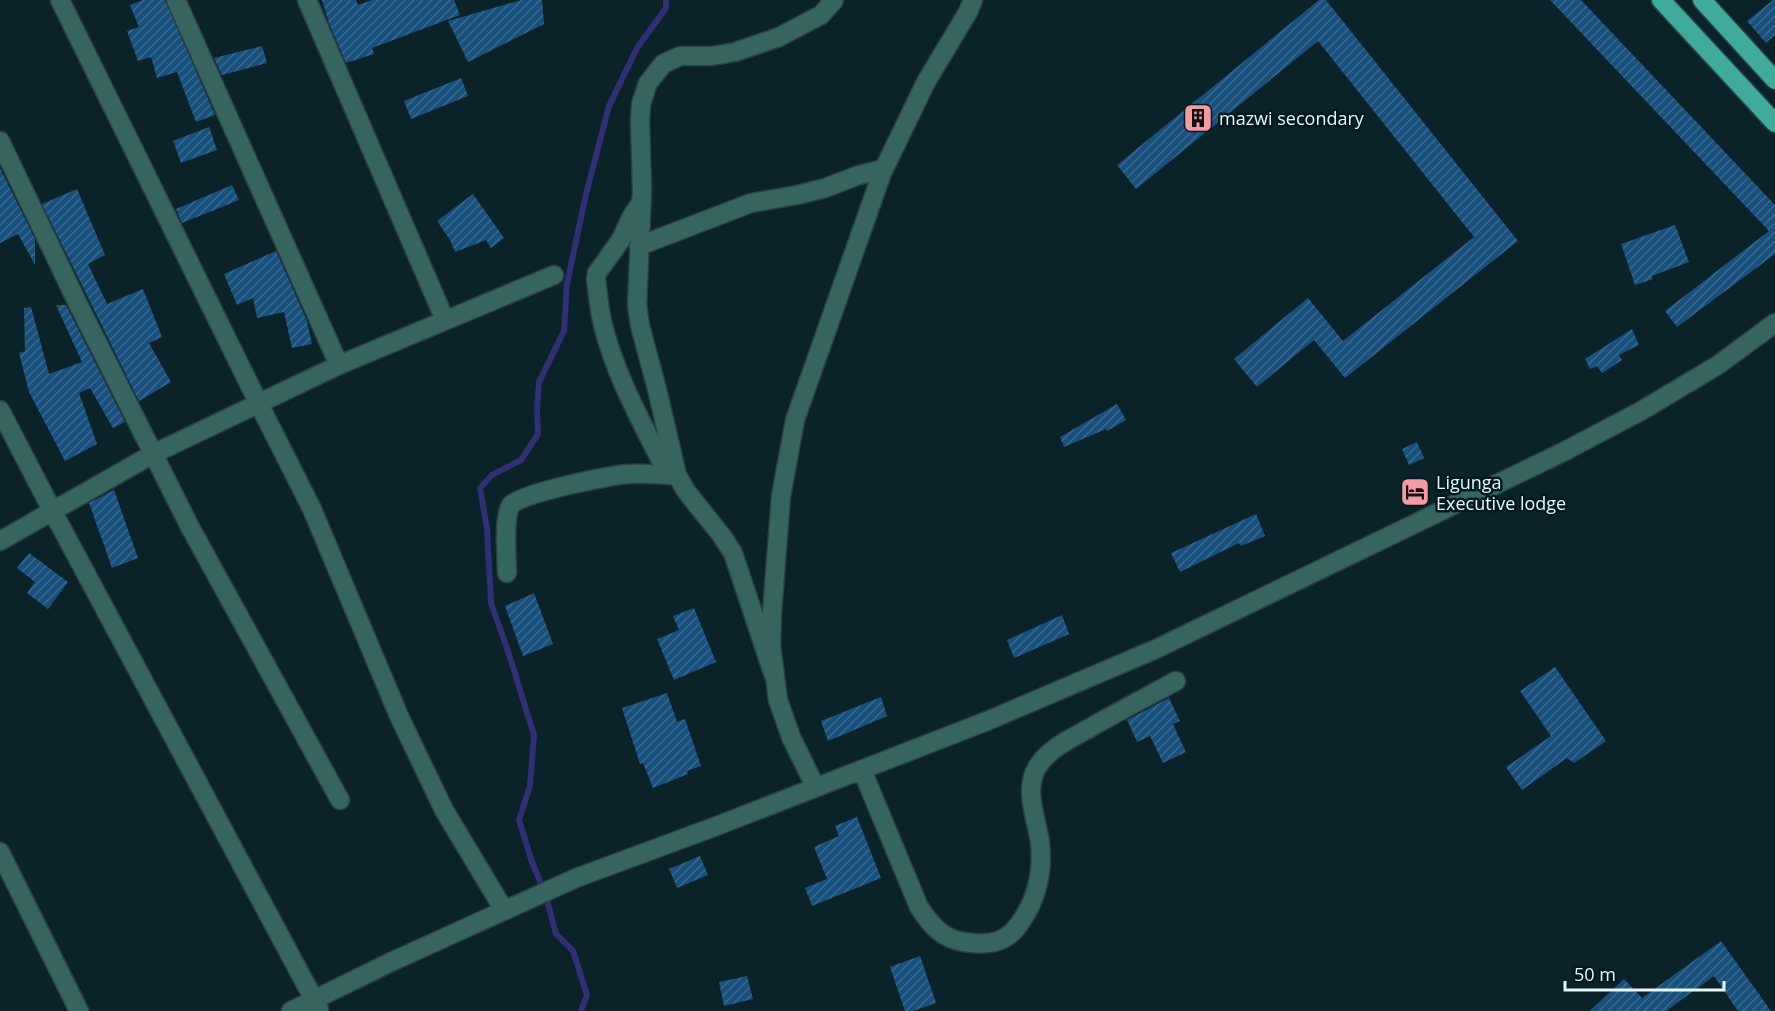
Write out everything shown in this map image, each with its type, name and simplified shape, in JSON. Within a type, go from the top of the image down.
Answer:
[{"type":"main road","points":[[1661,0],[1775,123]]},
{"type":"main road","points":[[1702,0],[1775,80]]},
{"type":"street","points":[[60,0],[312,509],[399,716],[444,810],[504,910]]},
{"type":"street","points":[[176,0],[339,365]]},
{"type":"street","points":[[307,0],[445,320]]},
{"type":"street","points":[[672,475],[657,389],[640,326],[637,305],[641,202],[639,122],[641,104],[648,83],[663,64],[680,56],[712,56],[735,52],[779,37],[821,15],[834,0]]},
{"type":"street","points":[[815,786],[791,737],[778,700],[771,645],[781,496],[795,420],[884,169],[926,82],[973,0]]},
{"type":"street","points":[[0,141],[79,306],[190,527],[340,800]]},
{"type":"street","points":[[639,246],[750,203],[825,188],[859,175],[884,169]]},
{"type":"street","points":[[641,202],[620,241],[597,273],[602,322],[613,359],[637,413],[672,475],[722,536],[733,554],[774,676]]},
{"type":"street","points":[[0,541],[153,454],[339,365],[554,275]]},
{"type":"street","points":[[291,1011],[317,1006],[391,962],[576,878],[987,721],[1156,649],[1542,463],[1641,411],[1718,365],[1775,323]]},
{"type":"street","points":[[0,410],[317,1006]]},
{"type":"street","points":[[507,573],[507,526],[509,508],[513,502],[525,496],[585,481],[629,474],[672,475]]},
{"type":"street","points":[[862,770],[919,907],[930,924],[944,936],[958,941],[977,944],[1000,941],[1016,930],[1028,911],[1038,887],[1041,867],[1040,843],[1031,799],[1033,780],[1040,763],[1072,738],[1176,681]]},
{"type":"street","points":[[0,852],[79,1011]]},
{"type":"building","points":[[143,0],[165,0],[215,115],[196,122],[177,72],[157,78],[151,57],[138,61],[127,31],[139,27],[130,5]]},
{"type":"building","points":[[322,0],[356,0],[358,5],[372,0],[454,0],[460,15],[372,48],[374,54],[346,63]]},
{"type":"building","points":[[521,0],[542,0],[544,24],[468,62],[448,21]]},
{"type":"building","points":[[1319,0],[1326,0],[1518,241],[1345,378],[1314,340],[1257,387],[1234,359],[1308,298],[1343,341],[1474,237],[1318,41],[1136,189],[1117,165]]},
{"type":"building","points":[[1550,0],[1581,0],[1775,205],[1775,254],[1677,327],[1665,311],[1769,231]]},
{"type":"building","points":[[1775,0],[1775,35],[1766,43],[1747,21]]},
{"type":"building","points":[[262,46],[267,63],[222,75],[214,58]]},
{"type":"building","points":[[461,78],[468,96],[411,119],[404,101]]},
{"type":"building","points":[[209,127],[217,150],[181,163],[173,141]]},
{"type":"building","points":[[0,168],[35,239],[35,265],[18,234],[0,243]]},
{"type":"building","points":[[232,185],[239,200],[182,223],[176,209]]},
{"type":"building","points":[[77,189],[105,255],[88,264],[107,304],[143,289],[162,337],[149,343],[171,382],[139,401],[42,204]]},
{"type":"building","points":[[473,194],[504,238],[491,248],[486,240],[455,252],[437,221]]},
{"type":"building","points":[[1675,225],[1689,262],[1635,285],[1621,244]]},
{"type":"building","points":[[276,251],[307,321],[312,344],[292,348],[284,312],[257,318],[253,298],[237,305],[224,274]]},
{"type":"building","points":[[56,305],[66,305],[125,422],[113,428],[90,388],[79,393],[97,444],[65,461],[29,392],[19,353],[25,351],[24,308],[31,307],[49,374],[82,362]]},
{"type":"building","points":[[1632,329],[1639,345],[1619,355],[1622,360],[1602,373],[1597,366],[1590,369],[1585,359]]},
{"type":"building","points":[[1117,404],[1126,420],[1107,431],[1106,429],[1064,447],[1060,437]]},
{"type":"building","points":[[1417,442],[1424,458],[1409,465],[1402,449]]},
{"type":"building","points":[[114,490],[138,558],[112,568],[89,503]]},
{"type":"building","points":[[1256,514],[1265,536],[1241,546],[1239,543],[1180,572],[1171,553]]},
{"type":"building","points":[[29,553],[68,582],[48,609],[27,593],[35,582],[17,568]]},
{"type":"building","points":[[534,593],[553,644],[523,656],[505,606]]},
{"type":"building","points":[[694,608],[716,662],[674,680],[657,639],[679,630],[673,616]]},
{"type":"building","points":[[1062,615],[1069,634],[1014,658],[1007,640]]},
{"type":"building","points":[[1555,667],[1606,741],[1574,763],[1567,758],[1522,790],[1506,767],[1551,736],[1520,691]]},
{"type":"building","points":[[667,693],[677,722],[685,719],[701,766],[687,771],[688,774],[653,788],[643,763],[640,764],[622,708]]},
{"type":"building","points":[[881,697],[887,716],[828,741],[821,721]]},
{"type":"building","points":[[1169,698],[1180,721],[1173,724],[1186,752],[1163,763],[1150,736],[1137,742],[1127,720]]},
{"type":"building","points":[[857,817],[881,878],[812,906],[805,888],[827,879],[814,847],[839,836],[835,826]]},
{"type":"building","points":[[700,856],[708,875],[677,888],[669,869]]},
{"type":"building","points":[[1721,941],[1771,1011],[1738,1011],[1714,976],[1666,1011],[1590,1011],[1624,979],[1642,998]]},
{"type":"building","points":[[920,956],[936,1003],[913,1011],[905,1011],[890,967]]},
{"type":"building","points":[[747,976],[753,999],[724,1006],[719,982]]},
{"type":"waterway","points":[[581,1011],[587,995],[573,951],[556,934],[546,896],[532,862],[519,820],[530,786],[534,735],[491,603],[487,528],[480,488],[492,475],[521,460],[538,434],[539,382],[564,331],[567,284],[586,194],[609,106],[637,48],[666,8],[666,0]]},
{"type":"place","name":"mazwi secondary","points":[[1198,118]]},
{"type":"place","name":"Ligunga Executive lodge","points":[[1415,492]]}]
